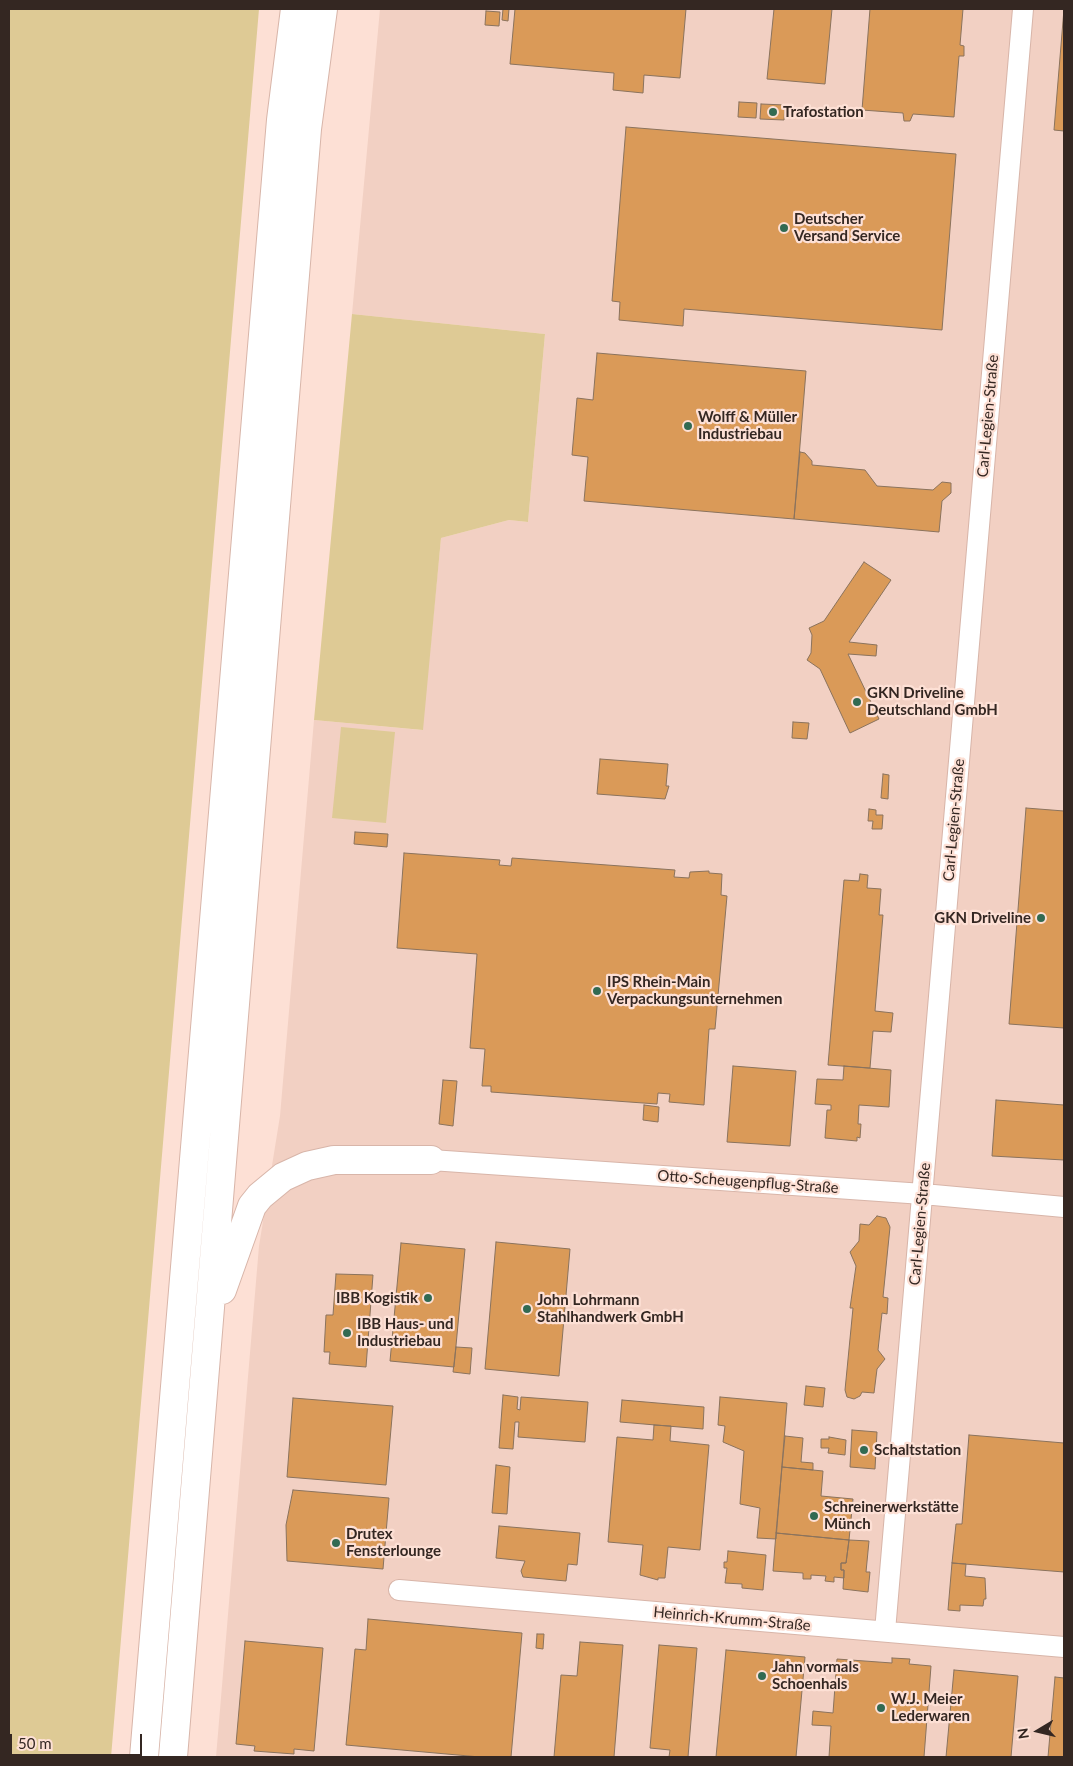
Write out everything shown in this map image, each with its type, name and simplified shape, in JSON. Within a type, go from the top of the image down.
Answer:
[{"type":"main road","points":[[144,1757],[281,120],[295,9]]},
{"type":"main road","points":[[173,1757],[307,129],[323,9]]},
{"type":"main road","points":[[207,1339],[246,1220],[252,1206],[270,1186],[296,1170],[326,1161],[367,1158],[431,1160]]},
{"type":"street","name":"Carl-Legien-Straße","points":[[885,1631],[1023,9]]},
{"type":"street","name":"Otto-Scheugenpflug-Straße","points":[[431,1160],[923,1194],[1064,1207]]},
{"type":"street","name":"Heinrich-Krumm-Straße","points":[[399,1590],[1064,1647]]},
{"type":"shaded area","points":[[9,9],[259,9],[111,1757],[9,1757]]},
{"type":"shaded area","points":[[380,9],[1064,9],[1064,1757],[216,1757],[259,1246],[280,1116],[314,720],[422,730],[441,538],[509,520],[528,522],[545,334],[352,314]]},
{"type":"shaded area","points":[[352,314],[545,334],[528,522],[509,520],[441,538],[423,730],[314,720]]},
{"type":"shaded area","points":[[341,727],[395,732],[386,823],[332,818]]},
{"type":"building","points":[[503,9],[509,9],[508,21],[502,20]]},
{"type":"building","points":[[515,9],[686,9],[680,78],[644,75],[643,93],[613,90],[614,73],[510,64]]},
{"type":"building","points":[[774,9],[832,9],[825,84],[767,79]]},
{"type":"building","points":[[870,9],[963,9],[960,45],[964,46],[964,56],[959,56],[954,117],[913,114],[910,121],[904,121],[903,113],[862,110]]},
{"type":"building","points":[[1064,9],[1064,131],[1054,130]]},
{"type":"building","points":[[486,11],[500,12],[499,26],[485,25]]},
{"type":"building","points":[[739,102],[757,103],[756,118],[738,117]]},
{"type":"building","name":"Trafostation","points":[[761,104],[785,105],[784,120],[760,119]]},
{"type":"building","name":"Deutscher Versand Service","points":[[626,127],[956,154],[942,330],[684,309],[683,326],[619,320],[620,302],[612,301]]},
{"type":"building","name":"Wolff & Müller Industriebau","points":[[597,353],[806,371],[794,519],[584,501],[588,457],[572,455],[577,398],[593,400]]},
{"type":"building","points":[[800,452],[805,453],[812,461],[812,465],[865,470],[877,486],[933,490],[942,482],[951,483],[951,493],[942,501],[939,532],[794,519]]},
{"type":"building","points":[[864,562],[891,580],[849,642],[877,645],[876,656],[848,654],[879,719],[850,733],[820,669],[807,660],[811,653],[812,635],[809,628],[824,621]]},
{"type":"building","points":[[793,722],[809,723],[807,739],[792,738]]},
{"type":"building","points":[[600,759],[668,764],[666,786],[669,786],[665,799],[597,794]]},
{"type":"building","points":[[883,774],[889,775],[888,799],[881,798]]},
{"type":"building","name":"GKN Driveline","points":[[1026,808],[1064,811],[1064,1028],[1009,1024]]},
{"type":"building","points":[[869,809],[876,810],[876,815],[883,815],[882,829],[872,829],[873,821],[868,821]]},
{"type":"building","points":[[355,832],[388,834],[387,847],[354,844]]},
{"type":"building","name":"IPS Rhein-Main Verpackungsunternehmen","points":[[404,853],[500,860],[499,865],[511,866],[512,858],[675,870],[674,877],[689,878],[690,872],[709,871],[709,873],[722,874],[721,895],[727,896],[715,1029],[709,1029],[704,1105],[669,1102],[670,1094],[658,1093],[657,1104],[491,1092],[491,1086],[482,1086],[485,1049],[470,1048],[477,954],[397,948]]},
{"type":"building","points":[[860,874],[868,875],[867,888],[881,889],[879,915],[883,915],[875,1011],[893,1013],[891,1032],[873,1031],[870,1068],[828,1065],[844,880],[859,881]]},
{"type":"building","points":[[733,1066],[796,1071],[790,1146],[727,1142]]},
{"type":"building","points":[[844,1066],[891,1070],[889,1107],[859,1105],[858,1124],[861,1124],[860,1138],[857,1137],[857,1141],[825,1138],[827,1110],[831,1110],[831,1105],[815,1104],[817,1079],[843,1080]]},
{"type":"building","points":[[443,1080],[457,1081],[453,1126],[439,1124]]},
{"type":"building","points":[[996,1100],[1064,1105],[1064,1160],[992,1156]]},
{"type":"building","points":[[644,1105],[659,1107],[658,1122],[643,1120]]},
{"type":"building","points":[[877,1216],[886,1218],[890,1227],[883,1297],[888,1298],[887,1314],[882,1313],[878,1350],[885,1359],[877,1369],[874,1393],[862,1392],[860,1396],[854,1399],[847,1397],[845,1390],[853,1308],[850,1308],[856,1266],[850,1252],[859,1241],[860,1224],[869,1225]]},
{"type":"building","name":"John Lohrmann Stahlhandwerk GmbH","points":[[496,1242],[570,1249],[559,1376],[485,1369]]},
{"type":"building","name":"IBB Kogistik","points":[[401,1243],[465,1249],[454,1367],[390,1361]]},
{"type":"building","name":"IBB Haus- und Industriebau","points":[[336,1274],[373,1275],[366,1367],[329,1364],[330,1352],[324,1352],[326,1315],[333,1315]]},
{"type":"building","points":[[456,1347],[472,1348],[470,1374],[453,1372]]},
{"type":"building","points":[[806,1386],[825,1388],[823,1407],[804,1405]]},
{"type":"building","points":[[503,1395],[518,1397],[517,1409],[520,1410],[521,1397],[588,1402],[585,1442],[518,1437],[519,1422],[515,1422],[513,1449],[499,1448]]},
{"type":"building","points":[[720,1397],[787,1403],[776,1539],[757,1538],[760,1508],[740,1504],[744,1451],[723,1442],[725,1426],[718,1425]]},
{"type":"building","points":[[293,1398],[393,1406],[386,1485],[287,1477]]},
{"type":"building","points":[[622,1400],[704,1407],[703,1429],[620,1422]]},
{"type":"building","points":[[654,1425],[671,1426],[670,1441],[709,1445],[700,1550],[668,1547],[665,1578],[658,1578],[658,1580],[640,1575],[643,1545],[608,1542],[617,1437],[653,1440]]},
{"type":"building","name":"Schaltstation","points":[[852,1430],[877,1432],[875,1469],[850,1467]]},
{"type":"building","points":[[969,1435],[1064,1443],[1064,1572],[952,1563],[956,1524],[962,1524]]},
{"type":"building","points":[[785,1436],[803,1438],[801,1462],[813,1463],[813,1470],[782,1467]]},
{"type":"building","points":[[829,1437],[846,1440],[845,1455],[828,1453],[829,1448],[821,1448],[821,1439],[829,1439]]},
{"type":"building","points":[[496,1465],[510,1467],[507,1514],[492,1513]]},
{"type":"building","name":"Schreinerwerkstätte Münch","points":[[782,1467],[823,1471],[821,1496],[853,1499],[849,1540],[776,1533]]},
{"type":"building","name":"Drutex Fensterlounge","points":[[293,1490],[389,1498],[383,1569],[287,1561],[286,1525]]},
{"type":"building","points":[[499,1526],[580,1533],[577,1565],[568,1564],[566,1581],[523,1577],[521,1571],[525,1561],[496,1558]]},
{"type":"building","points":[[776,1533],[849,1540],[846,1563],[841,1563],[841,1570],[844,1570],[844,1578],[834,1577],[834,1582],[825,1581],[826,1576],[811,1575],[811,1579],[803,1579],[803,1573],[773,1571]]},
{"type":"building","points":[[849,1540],[869,1541],[866,1572],[870,1572],[868,1592],[843,1589],[844,1570],[841,1570],[841,1563],[846,1563]]},
{"type":"building","points":[[728,1551],[766,1555],[763,1590],[742,1588],[742,1584],[725,1583],[727,1568],[724,1568],[724,1562],[727,1562]]},
{"type":"building","points":[[952,1563],[966,1564],[965,1576],[985,1578],[986,1599],[984,1599],[983,1606],[960,1605],[960,1611],[948,1610]]},
{"type":"building","points":[[368,1619],[522,1633],[511,1757],[480,1757],[346,1745],[355,1649],[366,1650]]},
{"type":"building","points":[[537,1634],[544,1634],[543,1649],[536,1648]]},
{"type":"building","points":[[245,1641],[323,1648],[314,1751],[294,1749],[294,1754],[254,1751],[255,1746],[236,1744]]},
{"type":"building","points":[[580,1642],[623,1645],[614,1757],[554,1757],[561,1675],[577,1676]]},
{"type":"building","points":[[659,1645],[697,1648],[688,1757],[669,1757],[670,1750],[650,1748]]},
{"type":"building","points":[[726,1650],[805,1657],[796,1757],[716,1757]]},
{"type":"building","points":[[892,1658],[910,1659],[909,1664],[931,1666],[924,1757],[829,1757],[831,1726],[812,1725],[813,1711],[833,1713],[837,1659],[892,1663]]},
{"type":"building","points":[[954,1670],[1018,1676],[1011,1757],[946,1757]]},
{"type":"building","points":[[1055,1677],[1064,1678],[1064,1757],[1048,1757]]},
{"type":"place","name":"Trafostation","points":[[773,112]]},
{"type":"place","name":"Deutscher Versand Service","points":[[784,228]]},
{"type":"place","name":"Wolff & Müller Industriebau","points":[[688,426]]},
{"type":"place","name":"GKN Driveline Deutschland GmbH","points":[[857,702]]},
{"type":"place","name":"GKN Driveline","points":[[1041,918]]},
{"type":"place","name":"IPS Rhein-Main Verpackungsunternehmen","points":[[597,991]]},
{"type":"place","name":"IBB Kogistik","points":[[428,1298]]},
{"type":"place","name":"John Lohrmann Stahlhandwerk GmbH","points":[[527,1309]]},
{"type":"place","name":"IBB Haus- und Industriebau","points":[[347,1333]]},
{"type":"place","name":"Schaltstation","points":[[864,1450]]},
{"type":"place","name":"Schreinerwerkstätte Münch","points":[[814,1516]]},
{"type":"place","name":"Drutex Fensterlounge","points":[[336,1543]]},
{"type":"place","name":"Jahn vormals Schoenhals","points":[[762,1676]]},
{"type":"place","name":"W.J. Meier Lederwaren","points":[[881,1708]]}]
